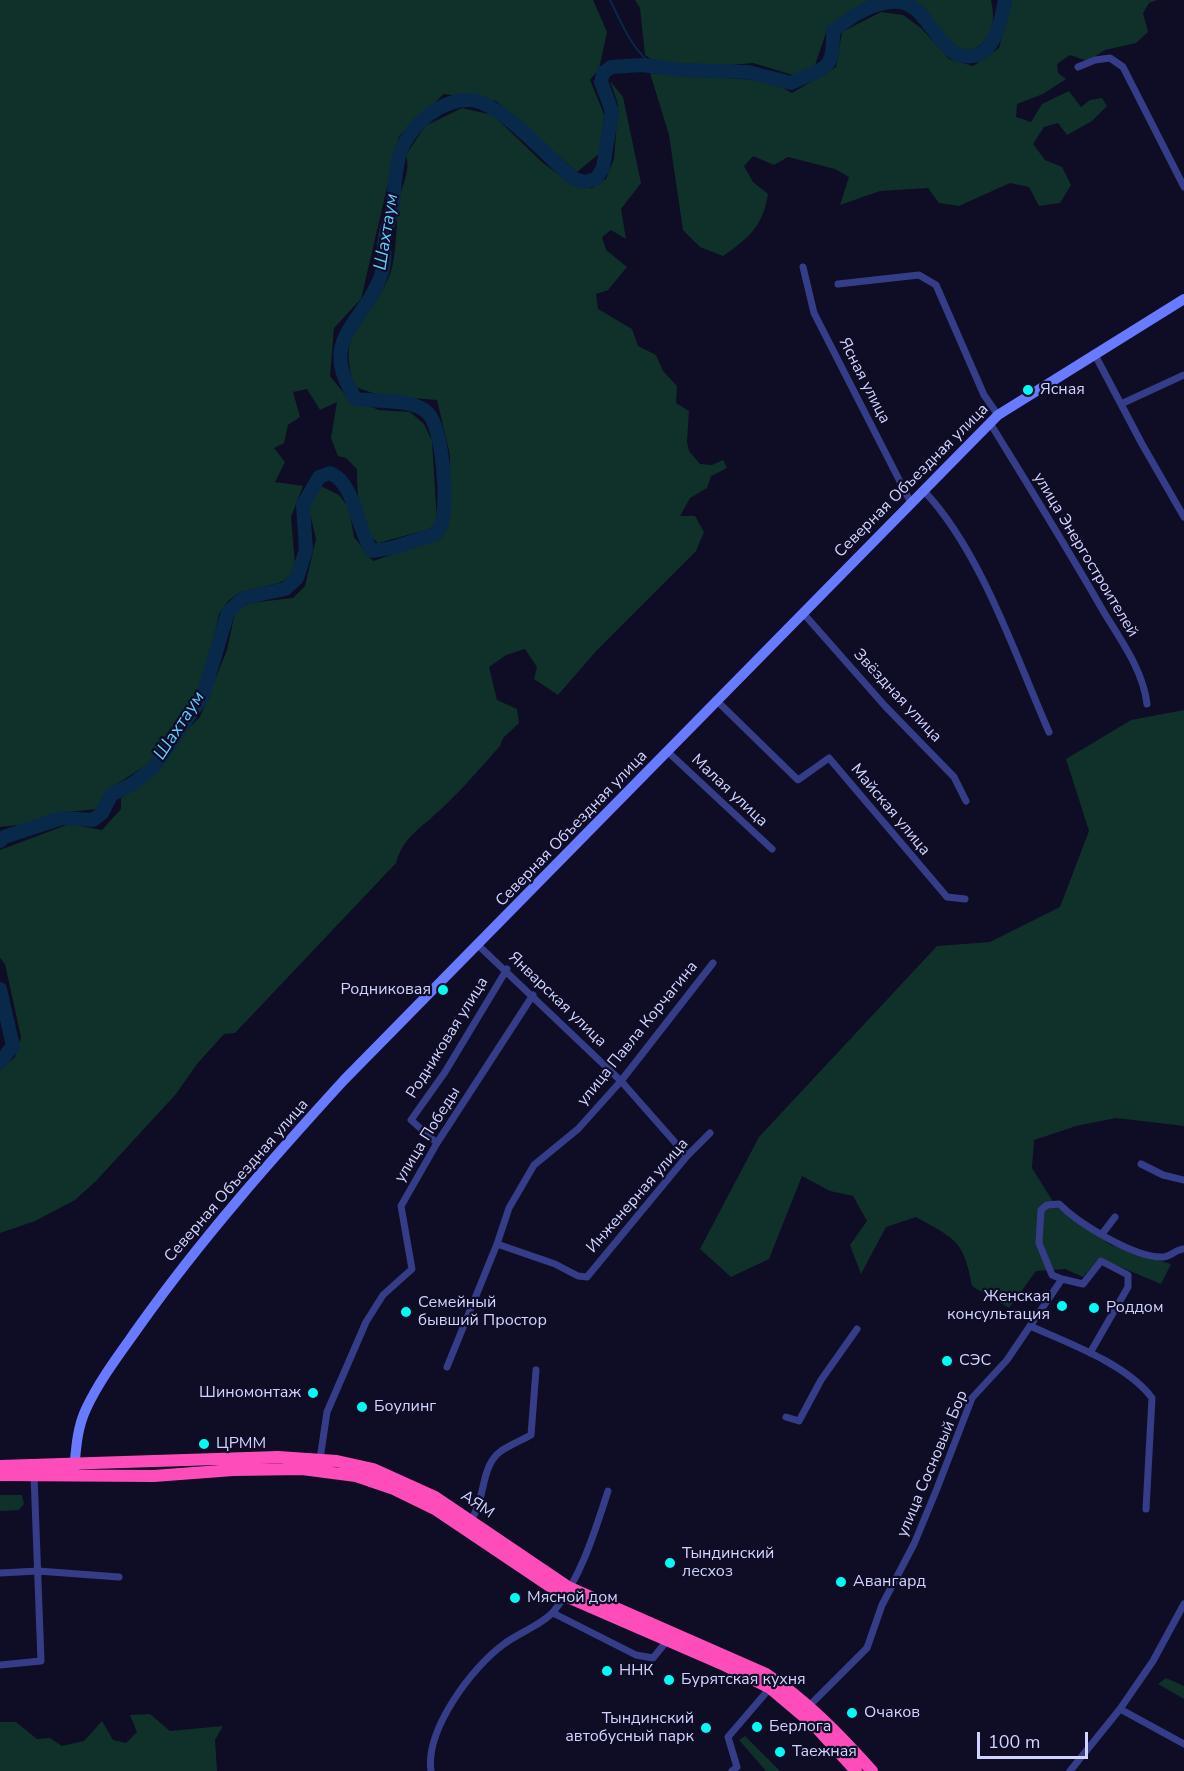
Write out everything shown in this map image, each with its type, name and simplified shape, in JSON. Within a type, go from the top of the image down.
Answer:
[{"type":"highway","name":"АЯМ","points":[[0,1466],[278,1457],[320,1459],[373,1469],[401,1479],[471,1520],[566,1591],[748,1664],[788,1688],[844,1739],[872,1771]]},
{"type":"highway","name":"АЯМ","points":[[0,1475],[154,1476],[276,1468],[356,1476],[394,1489],[435,1509],[566,1591],[666,1642],[722,1664],[770,1688],[815,1726],[856,1771]]},
{"type":"street","points":[[1078,67],[1095,60],[1110,58],[1123,67],[1184,187]]},
{"type":"street","name":"Ясная улица","points":[[803,267],[814,313],[911,503]]},
{"type":"street","points":[[838,284],[919,275],[936,285],[984,394],[998,415]]},
{"type":"street","name":"Северная Объездная улица","points":[[73,1476],[79,1427],[96,1390],[193,1254],[258,1174],[344,1080],[998,415],[1184,298]]},
{"type":"street","points":[[1094,353],[1184,517]]},
{"type":"street","points":[[1121,404],[1184,375]]},
{"type":"street","name":"улица Энергостроителей","points":[[990,423],[1062,539],[1131,659],[1145,687],[1147,704]]},
{"type":"street","points":[[924,491],[942,510],[980,576],[1049,732]]},
{"type":"street","name":"Звёздная улица","points":[[803,613],[885,705],[954,777],[966,801]]},
{"type":"street","name":"Майская улица","points":[[717,701],[798,780],[830,758],[947,897],[965,899]]},
{"type":"street","name":"Малая улица","points":[[668,752],[772,849]]},
{"type":"street","name":"Январская улица","points":[[479,945],[507,969],[621,1081],[687,1156]]},
{"type":"street","name":"улица Павла Корчагина","points":[[447,1367],[497,1244],[509,1208],[534,1165],[578,1129],[621,1081],[713,963]]},
{"type":"street","name":"Родниковая улица","points":[[437,1143],[411,1120],[445,1072],[507,969]]},
{"type":"street","name":"улица Победы","points":[[320,1459],[327,1412],[366,1322],[382,1295],[411,1269],[401,1206],[437,1143],[533,995]]},
{"type":"street","name":"Инженерная улица","points":[[497,1244],[555,1264],[578,1276],[587,1277],[687,1156],[710,1133]]},
{"type":"street","points":[[1141,1164],[1163,1175],[1184,1180]]},
{"type":"street","points":[[1090,1353],[1128,1287],[1128,1275],[1101,1261],[1083,1284],[1052,1275],[1039,1244],[1041,1210],[1047,1205],[1059,1204],[1121,1246],[1164,1258],[1184,1250]]},
{"type":"street","points":[[1102,1234],[1115,1217]]},
{"type":"street","name":"улица Сосновый Бор","points":[[809,1706],[867,1648],[882,1605],[914,1544],[972,1398],[1007,1360],[1062,1279]]},
{"type":"street","points":[[1030,1326],[1090,1353],[1143,1386],[1152,1398],[1146,1509]]},
{"type":"street","points":[[786,1417],[799,1421],[821,1380],[857,1329]]},
{"type":"street","points":[[471,1520],[480,1507],[487,1468],[500,1452],[531,1436],[536,1370]]},
{"type":"street","points":[[0,1665],[41,1661],[34,1475]]},
{"type":"street","points":[[431,1771],[430,1763],[436,1733],[449,1707],[472,1676],[501,1645],[553,1613],[588,1552],[609,1491]]},
{"type":"street","points":[[0,1573],[38,1571],[119,1577]]},
{"type":"street","points":[[1070,1771],[1120,1708],[1153,1661],[1184,1604]]},
{"type":"street","points":[[553,1613],[636,1655],[653,1658],[666,1642]]},
{"type":"street","points":[[732,1771],[737,1767],[728,1737],[770,1688]]},
{"type":"street","points":[[1120,1708],[1184,1744]]},
{"type":"green space","points":[[0,0],[593,0],[607,32],[599,69],[590,80],[604,114],[600,153],[577,172],[496,101],[444,94],[399,136],[361,299],[334,328],[330,376],[347,397],[379,410],[410,412],[424,424],[432,441],[437,521],[430,529],[378,543],[366,528],[360,509],[357,469],[346,458],[338,456],[331,438],[337,402],[320,410],[307,389],[293,392],[300,417],[288,425],[284,443],[274,448],[285,462],[275,482],[303,486],[291,517],[295,564],[290,577],[279,583],[240,592],[228,601],[219,614],[206,675],[186,711],[168,732],[151,762],[109,789],[98,809],[57,813],[26,824],[0,827]]},
{"type":"green space","points":[[635,0],[870,0],[828,27],[814,68],[793,75],[753,63],[707,67],[652,60],[645,55],[640,8]]},
{"type":"green space","points":[[906,0],[991,0],[993,15],[991,31],[985,40],[974,49],[964,50],[953,47]]},
{"type":"green space","points":[[1012,0],[1157,0],[1149,3],[1143,13],[1148,32],[1136,43],[1105,50],[1088,61],[1070,55],[1057,64],[1058,73],[1066,79],[1043,94],[1017,104],[1016,117],[1031,122],[1042,104],[1069,91],[1081,107],[1090,100],[1102,98],[1107,106],[1092,121],[1067,135],[1058,123],[1044,127],[1033,144],[1045,160],[1062,167],[1071,185],[1060,203],[1039,206],[1029,187],[1010,183],[959,206],[939,203],[928,188],[880,191],[840,205],[849,177],[835,169],[788,157],[774,165],[753,156],[744,166],[753,182],[768,194],[763,215],[747,237],[723,256],[700,247],[683,230],[669,135],[650,73],[771,81],[792,93],[836,67],[842,32],[881,12],[903,15],[921,28],[949,59],[973,66],[999,48]]},
{"type":"green space","points":[[610,81],[623,97],[641,183],[621,209],[626,239],[611,230],[602,237],[606,250],[627,267],[608,290],[596,294],[598,309],[632,329],[638,346],[656,355],[663,371],[677,386],[676,403],[689,411],[687,442],[689,451],[700,464],[712,465],[723,460],[727,468],[711,476],[707,488],[690,498],[680,516],[695,516],[704,532],[696,551],[597,650],[558,695],[534,679],[537,667],[525,649],[506,655],[489,667],[497,700],[517,709],[519,723],[503,738],[500,746],[455,796],[413,834],[403,846],[396,863],[235,1033],[224,1034],[197,1064],[176,1094],[96,1181],[75,1200],[35,1221],[0,1233],[0,1070],[15,1057],[21,1037],[5,964],[0,958],[0,850],[69,824],[102,830],[121,809],[121,798],[146,780],[181,736],[200,717],[227,650],[235,612],[249,603],[293,598],[305,586],[316,539],[308,505],[321,486],[339,495],[349,508],[354,537],[373,561],[439,539],[450,510],[450,455],[437,400],[382,396],[355,387],[350,366],[349,350],[352,337],[382,291],[392,267],[399,200],[407,172],[406,155],[425,126],[462,108],[493,115],[542,162],[571,184],[592,188],[606,179],[614,159],[618,104]]},
{"type":"green space","points":[[1184,710],[1184,1126],[1116,1118],[1076,1126],[1034,1140],[1032,1168],[1057,1208],[1111,1245],[1171,1264],[1161,1284],[1099,1258],[1083,1277],[1065,1269],[1036,1271],[1009,1308],[972,1286],[965,1259],[956,1242],[916,1217],[886,1227],[861,1274],[850,1245],[867,1221],[853,1196],[830,1191],[802,1176],[769,1259],[731,1277],[700,1249],[759,1137],[937,946],[990,942],[1060,907],[1089,831],[1066,759],[1131,720]]},
{"type":"green space","points":[[0,1495],[22,1495],[24,1504],[19,1510],[0,1511]]},
{"type":"green space","points":[[1166,1678],[1184,1686],[1184,1699],[1158,1684]]},
{"type":"green space","points":[[150,1714],[170,1731],[223,1726],[215,1740],[217,1771],[0,1771],[0,1722],[16,1722],[37,1739],[50,1738],[62,1746],[84,1741],[102,1721],[113,1740],[126,1743],[137,1732],[130,1715]]},
{"type":"green space","points":[[745,1736],[780,1771],[766,1771],[739,1740]]},
{"type":"waterway","points":[[610,0],[634,46],[656,67]]},
{"type":"waterway","name":"Шахтаум","points":[[0,841],[4,837],[62,818],[93,820],[102,813],[111,795],[132,784],[153,768],[203,696],[228,612],[243,598],[285,589],[297,578],[306,550],[303,505],[319,477],[330,473],[345,487],[372,551],[392,548],[436,534],[442,524],[443,466],[433,421],[428,413],[413,405],[394,401],[356,399],[344,378],[340,360],[342,345],[348,331],[367,304],[383,269],[385,237],[392,211],[399,155],[407,139],[420,122],[448,104],[469,100],[481,103],[508,119],[573,178],[584,182],[596,179],[603,168],[612,111],[601,82],[603,73],[611,67],[642,65],[681,70],[748,72],[791,83],[826,66],[832,54],[833,31],[864,11],[890,2],[910,5],[928,22],[943,43],[952,51],[961,56],[973,56],[981,53],[992,42],[1005,0]]},
{"type":"waterway","name":"Шахтаум","points":[[0,989],[13,1046],[0,1062]]},
{"type":"place","name":"Ясная","points":[[1028,390]]},
{"type":"place","name":"Родниковая","points":[[443,990]]},
{"type":"place","name":"Женская консультация","points":[[1062,1306]]},
{"type":"place","name":"Роддом","points":[[1094,1308]]},
{"type":"place","name":"Семейный бывший Простор","points":[[406,1312]]},
{"type":"place","name":"СЭС","points":[[947,1361]]},
{"type":"place","name":"Шиномонтаж","points":[[313,1393]]},
{"type":"place","name":"Боулинг","points":[[362,1407]]},
{"type":"place","name":"ЦРММ","points":[[204,1444]]},
{"type":"place","name":"Тындинский лесхоз","points":[[670,1563]]},
{"type":"place","name":"Авангард","points":[[841,1582]]},
{"type":"place","name":"Мясной дом","points":[[515,1598]]},
{"type":"place","name":"ННК","points":[[607,1671]]},
{"type":"place","name":"Бурятская кухня","points":[[669,1680]]},
{"type":"place","name":"Очаков","points":[[852,1713]]},
{"type":"place","name":"Берлога","points":[[757,1727]]},
{"type":"place","name":"Тындинский автобусный парк","points":[[706,1728]]},
{"type":"place","name":"Таежная","points":[[780,1752]]}]
